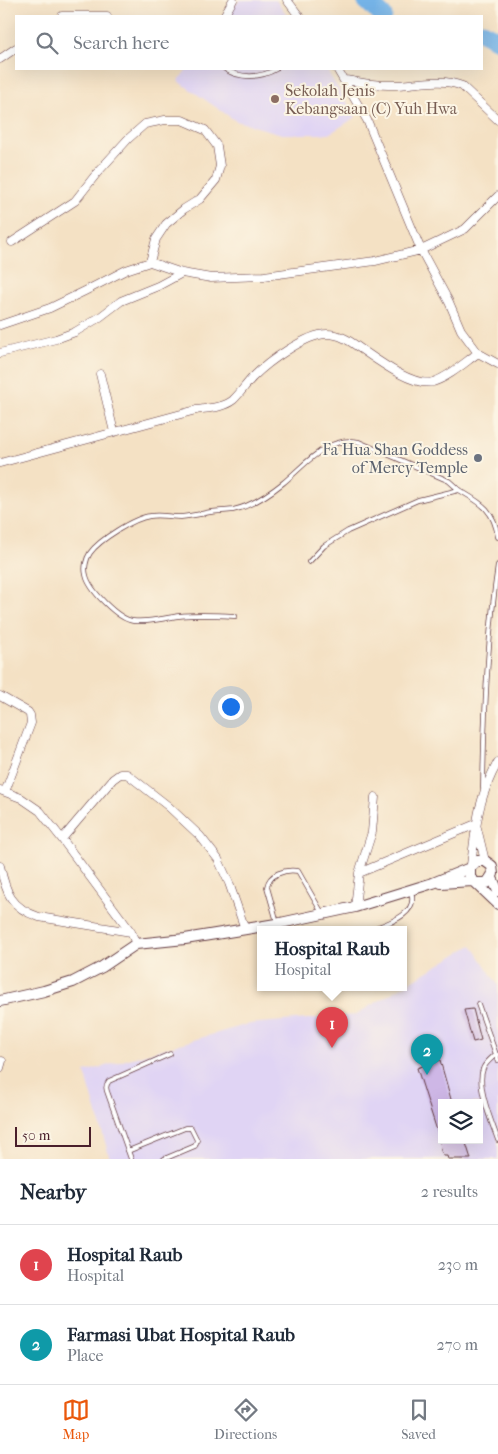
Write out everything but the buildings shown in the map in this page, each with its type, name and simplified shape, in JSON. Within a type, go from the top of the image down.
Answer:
[{"type":"street","points":[[225,15],[233,0]]},
{"type":"street","points":[[287,0],[298,15]]},
{"type":"street","points":[[0,59],[15,49]]},
{"type":"street","points":[[338,70],[367,120],[421,250],[449,302],[461,330],[478,353],[498,364]]},
{"type":"street","points":[[345,80],[390,86],[456,83],[462,86],[498,120]]},
{"type":"street","points":[[12,242],[75,200],[128,139],[145,124],[165,120],[182,120],[205,130],[217,146],[220,166],[216,180],[200,199],[166,224],[156,239],[150,262]]},
{"type":"street","points":[[0,325],[50,308],[126,270],[150,262],[182,273],[211,278],[264,276],[375,261],[421,250],[465,229],[498,196]]},
{"type":"street","points":[[0,353],[56,339],[75,332],[100,317],[121,301],[158,286],[182,273]]},
{"type":"street","points":[[0,463],[227,404],[233,400],[253,377],[298,344],[317,335],[330,334],[346,338],[404,376],[418,382],[430,383],[439,380],[478,353]]},
{"type":"street","points":[[100,374],[114,432]]},
{"type":"street","points":[[0,696],[28,712],[31,723],[2,791],[21,798],[40,811],[131,932],[136,944]]},
{"type":"street","points":[[498,762],[483,793],[476,824],[469,874],[474,882],[498,904]]},
{"type":"street","points":[[62,838],[112,779],[123,774],[132,776],[186,821],[218,859],[229,883],[245,929]]},
{"type":"street","points":[[354,906],[360,873],[372,832],[375,797]]},
{"type":"street","points":[[476,824],[491,862],[498,891]]},
{"type":"street","points":[[360,873],[476,824]]},
{"type":"street","points":[[281,926],[433,883],[471,866],[477,861],[491,862]]},
{"type":"street","points":[[0,866],[13,902],[27,913],[39,917],[131,932]]},
{"type":"street","points":[[433,883],[487,883],[494,875]]},
{"type":"street","points":[[0,1001],[73,982],[102,967],[136,944],[257,928]]},
{"type":"lane","points":[[227,70],[249,76],[260,76],[274,70]]},
{"type":"lane","points":[[235,616],[200,614],[144,622],[132,621],[122,617],[113,610],[90,585],[86,576],[87,558],[98,545],[127,524],[140,518],[152,515],[191,516],[232,510],[253,504],[283,483],[303,464],[332,443],[353,440],[449,481],[459,490],[486,506],[497,528],[498,537]]},
{"type":"lane","points":[[308,562],[324,546],[348,531],[418,500],[459,490]]},
{"type":"lane","points":[[483,793],[483,743],[491,608],[498,565]]},
{"type":"lane","points":[[278,926],[267,887],[268,880],[272,876],[292,870],[298,871],[302,876],[323,914]]},
{"type":"lane","points":[[380,926],[401,917],[409,909],[413,900],[410,890]]},
{"type":"lane","points":[[478,1004],[498,1060]]},
{"type":"lane","points":[[131,1159],[106,1084],[170,1054]]},
{"type":"lane","points":[[497,1055],[484,1066],[481,1081],[498,1140]]},
{"type":"lane","points":[[128,1150],[185,1128],[191,1128],[196,1140],[195,1146],[164,1159]]},
{"type":"shaded area","points":[[240,0],[276,0],[286,15],[227,15]]},
{"type":"shaded area","name":"Sekolah Jenis Kebangsaan (C) Yuh Hwa","points":[[186,70],[327,70],[356,117],[329,134],[282,134],[236,121],[178,81]]},
{"type":"shaded area","points":[[472,945],[498,985],[498,1159],[110,1159],[85,1072],[248,1024],[355,1015],[395,991],[407,991],[407,984]]},
{"type":"waterway","points":[[366,0],[382,15]]},
{"type":"waterway","points":[[483,32],[498,40]]},
{"type":"place","name":"Sekolah Jenis Kebangsaan (C) Yuh Hwa","points":[[275,99]]},
{"type":"place","name":"Fa Hua Shan Goddess of Mercy Temple","points":[[478,458]]},
{"type":"place","name":"Hospital Raub","points":[[332,1048]]},
{"type":"place","name":"Farmasi Ubat Hospital Raub","points":[[427,1075]]}]
